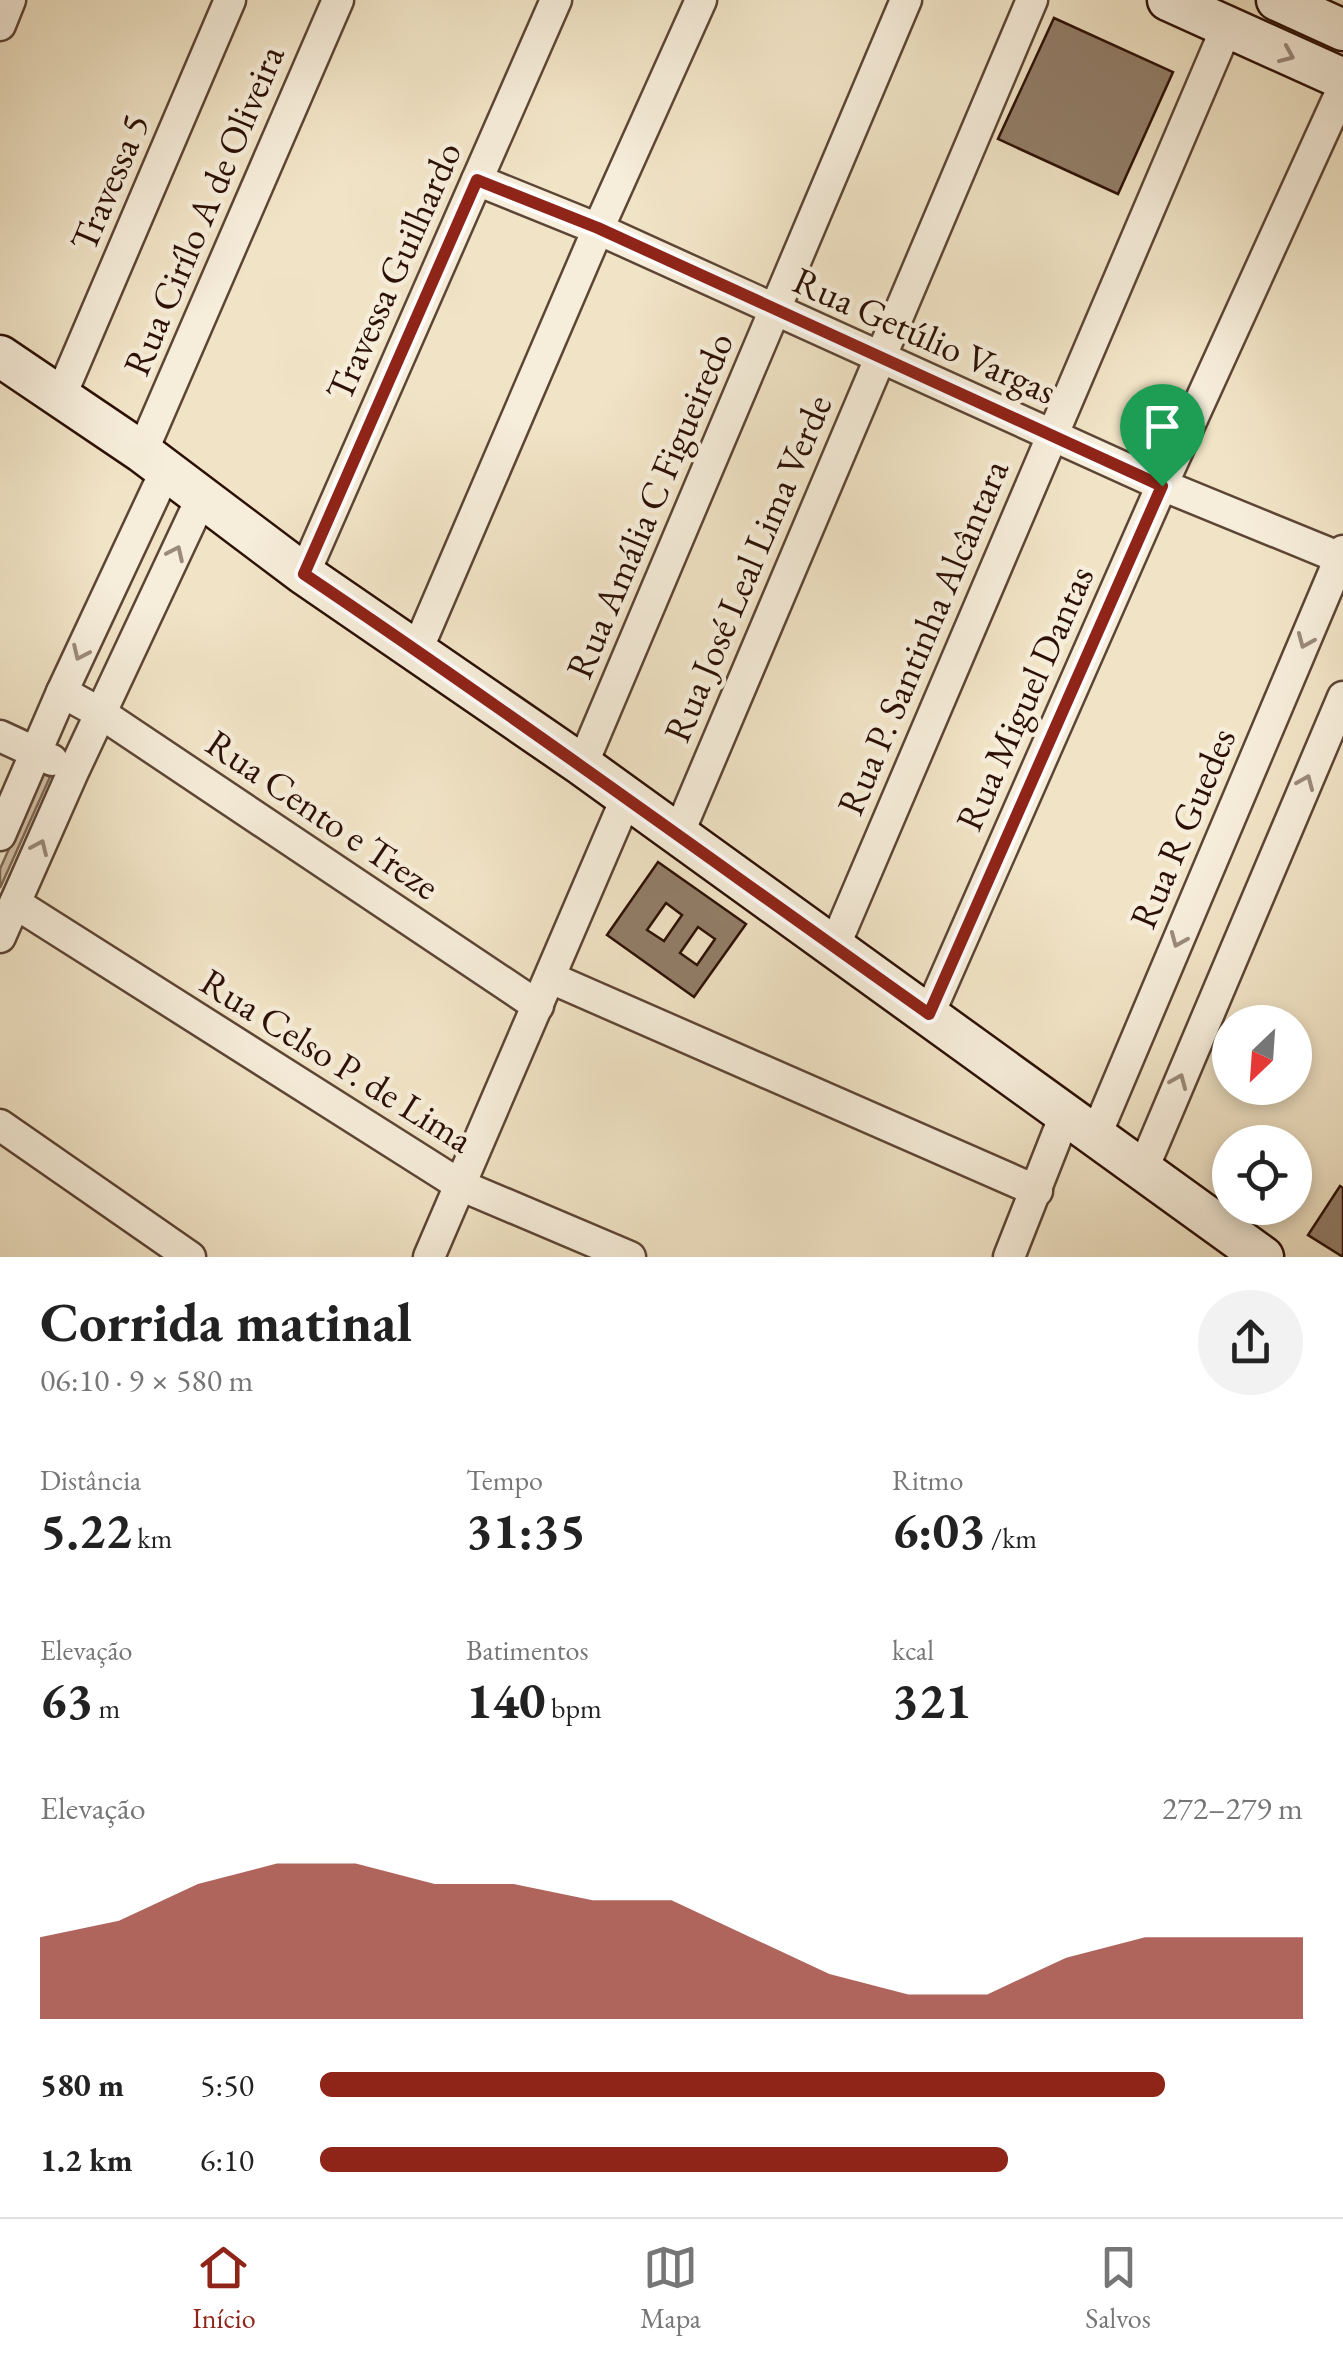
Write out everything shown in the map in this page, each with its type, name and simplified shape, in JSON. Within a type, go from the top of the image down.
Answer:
[{"type":"street","points":[[0,25],[10,0]]},
{"type":"street","name":"Travessa 5","points":[[61,395],[230,0]]},
{"type":"street","name":"Rua Cirílo A de Oliveira","points":[[0,835],[38,752],[338,0]]},
{"type":"street","name":"Travessa Guilhardo","points":[[304,574],[556,0]]},
{"type":"street","points":[[417,650],[598,228],[701,0]]},
{"type":"street","name":"Rua Amália C Figueiredo","points":[[582,765],[906,0]]},
{"type":"street","name":"Rua José Leal Lima Verde","points":[[677,836],[1032,0]]},
{"type":"street","points":[[1168,0],[1343,79]]},
{"type":"street","points":[[1277,0],[1343,30]]},
{"type":"street","name":"Rua P. Santinha Alcântara","points":[[834,947],[1226,29]]},
{"type":"street","name":"Rua Miguel Dantas","points":[[929,1014],[1343,88]]},
{"type":"street","name":"Rua Getúlio Vargas","points":[[477,180],[598,228],[1162,486],[1342,556]]},
{"type":"street","points":[[0,356],[154,461],[304,574],[582,765],[1257,1255]]},
{"type":"street","points":[[0,936],[202,497]]},
{"type":"street","name":"Rua R Guedes","points":[[1010,1257],[1037,1191],[1080,1126],[1342,556]]},
{"type":"street","name":"Rua Cento e Treze","points":[[62,692],[545,992],[1037,1191]]},
{"type":"street","points":[[1142,1171],[1343,697]]},
{"type":"street","points":[[0,736],[73,772]]},
{"type":"street","points":[[429,1257],[626,799]]},
{"type":"street","name":"Rua Celso P. de Lima","points":[[15,903],[460,1185],[630,1257]]},
{"type":"street","points":[[0,1126],[190,1257]]},
{"type":"shaded area","points":[[43,772],[50,777],[0,888],[0,869]]},
{"type":"building","points":[[1054,18],[1173,72],[1118,194],[998,139]]},
{"type":"building","points":[[658,862],[746,924],[694,997],[607,935]],"holes":[[[666,903],[682,915],[664,941],[647,930]],[[698,927],[715,939],[697,965],[680,953]]]},
{"type":"building","points":[[1340,1186],[1343,1188],[1343,1257],[1308,1235]]},
{"type":"route","points":[[477,180],[598,228],[1162,486],[929,1014],[582,765],[304,574],[477,180]]}]
